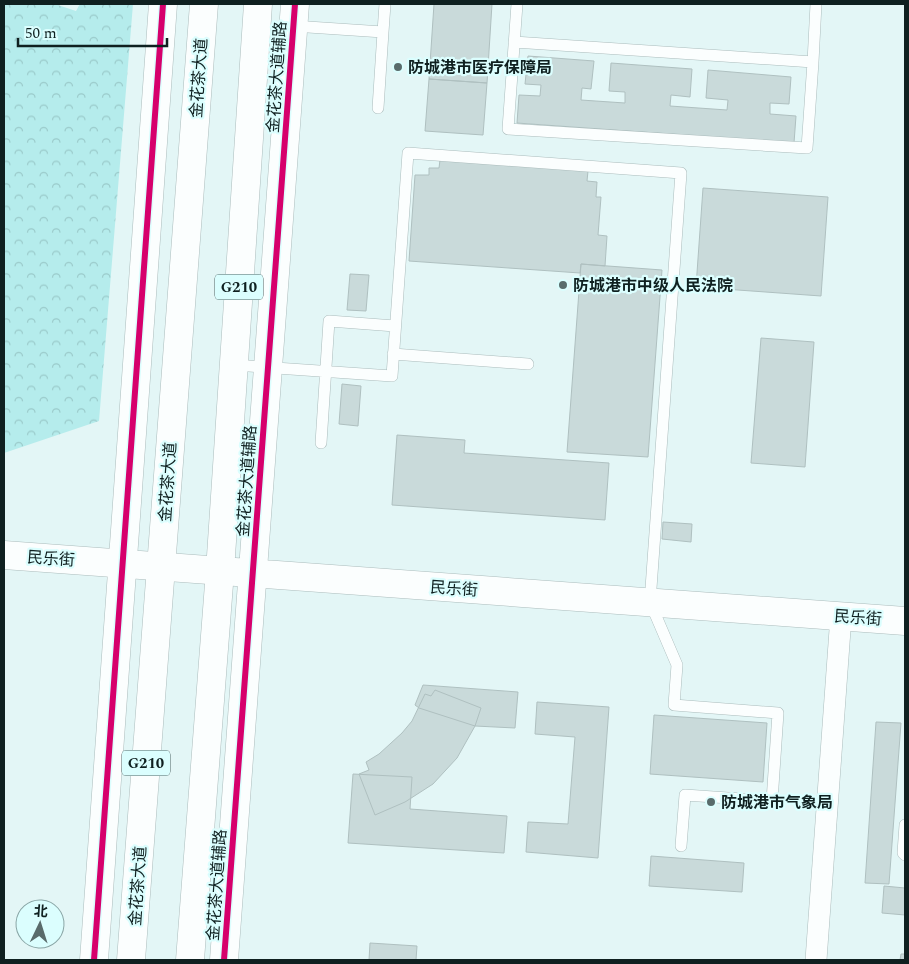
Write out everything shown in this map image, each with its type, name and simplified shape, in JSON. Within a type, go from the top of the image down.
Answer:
[{"type":"main road","points":[[94,960],[163,4]]},
{"type":"main road","name":"金花茶大道","points":[[131,960],[204,4]]},
{"type":"main road","name":"G210","points":[[190,960],[220,571],[258,4]]},
{"type":"main road","name":"金花茶大道辅路","points":[[224,960],[294,15]]},
{"type":"main road","name":"民乐街","points":[[4,555],[905,621]]},
{"type":"street","points":[[816,960],[841,616]]},
{"type":"lane","points":[[378,108],[385,4]]},
{"type":"lane","points":[[517,4],[508,129],[808,148],[816,4]]},
{"type":"lane","points":[[294,15],[383,32]]},
{"type":"lane","points":[[514,42],[813,62]]},
{"type":"lane","points":[[234,365],[392,376],[408,153],[681,173],[650,602],[677,665],[674,705],[778,713],[772,801],[685,795],[681,846]]},
{"type":"lane","points":[[321,443],[329,321],[395,326]]},
{"type":"lane","points":[[394,354],[528,364]]},
{"type":"lane","points":[[905,825],[903,853],[905,855]]},
{"type":"green space","points":[[4,4],[55,4],[76,11],[80,4],[133,4],[99,421],[4,453]]},
{"type":"building","points":[[434,4],[492,4],[487,83],[429,79]]},
{"type":"building","points":[[528,56],[594,61],[591,89],[582,88],[581,100],[625,103],[625,92],[609,91],[611,63],[692,69],[690,97],[671,95],[670,106],[727,110],[728,100],[706,98],[708,70],[791,77],[789,104],[770,103],[770,114],[796,116],[794,143],[517,123],[519,95],[540,96],[541,85],[525,84]]},
{"type":"building","points":[[429,79],[487,83],[483,135],[425,131]]},
{"type":"building","points":[[440,160],[588,171],[587,181],[597,182],[596,197],[601,197],[598,235],[607,236],[605,266],[581,264],[580,273],[409,261],[415,175],[429,175],[429,168],[439,168]]},
{"type":"building","points":[[703,188],[828,197],[821,296],[696,287]]},
{"type":"building","points":[[581,264],[662,270],[648,457],[567,452]]},
{"type":"building","points":[[350,274],[369,275],[366,311],[347,310]]},
{"type":"building","points":[[761,338],[814,342],[805,467],[751,463]]},
{"type":"building","points":[[342,384],[361,386],[358,426],[339,424]]},
{"type":"building","points":[[397,435],[465,440],[464,453],[609,463],[605,520],[392,505]]},
{"type":"building","points":[[663,522],[692,524],[691,542],[662,539]]},
{"type":"building","points":[[423,685],[518,692],[515,728],[475,726],[419,708],[415,705]]},
{"type":"building","points":[[435,690],[481,708],[475,726],[457,758],[433,784],[405,802],[375,815],[359,774],[369,770],[366,762],[379,754],[412,721],[425,694],[431,696]]},
{"type":"building","points":[[537,702],[609,707],[598,858],[526,852],[528,822],[568,824],[575,737],[535,734]]},
{"type":"building","points":[[654,715],[767,723],[763,782],[650,774]]},
{"type":"building","points":[[876,722],[901,723],[889,884],[865,883]]},
{"type":"building","points":[[353,774],[412,777],[410,809],[507,816],[504,853],[348,843]]},
{"type":"building","points":[[651,856],[744,863],[742,892],[649,886]]},
{"type":"building","points":[[884,886],[905,888],[905,915],[882,913]]},
{"type":"building","points":[[370,943],[417,946],[416,960],[369,960]]},
{"type":"building","points":[[901,954],[905,954],[905,960],[900,960]]},
{"type":"cycle path","points":[[94,960],[163,4]]},
{"type":"cycle path","points":[[224,960],[295,4]]},
{"type":"place","name":"防城港市医疗保障局","points":[[398,67]]},
{"type":"place","name":"防城港市中级人民法院","points":[[563,285]]},
{"type":"place","name":"防城港市气象局","points":[[711,802]]}]
